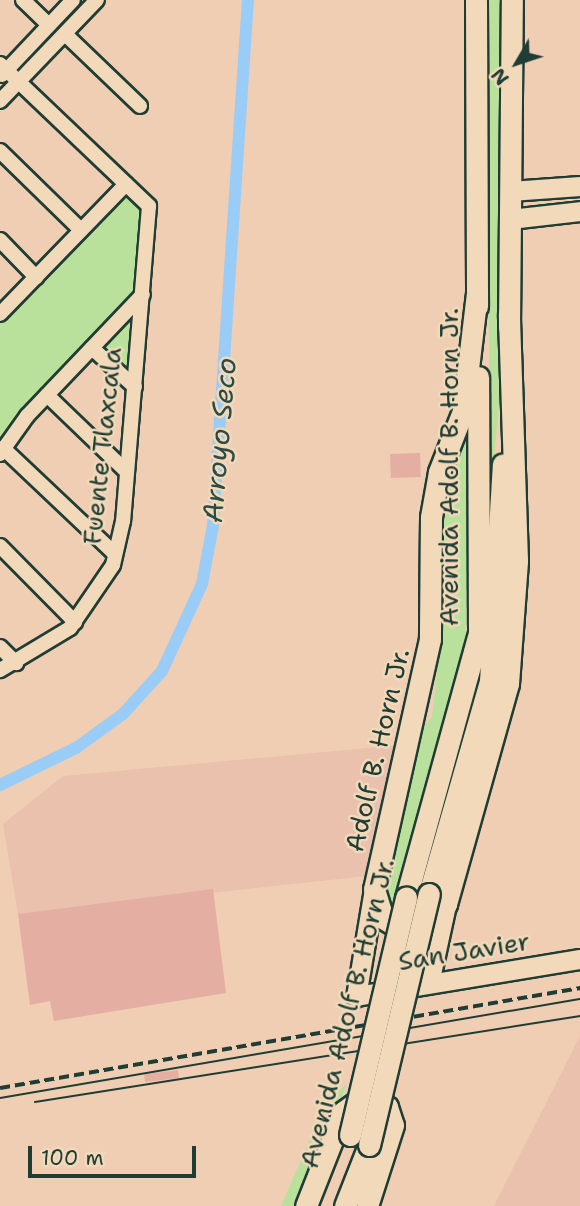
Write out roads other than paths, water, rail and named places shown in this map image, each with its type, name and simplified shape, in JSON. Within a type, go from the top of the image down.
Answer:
[{"type":"main road","name":"Avenida Adolf B. Horn Jr.","points":[[345,1206],[406,898],[479,633],[476,0]]},
{"type":"main road","name":"Avenida Adolf B. Horn Jr.","points":[[323,1206],[359,1140],[438,899],[493,657],[509,314],[512,0]]},
{"type":"main road","name":"Adolf B. Horn Jr.","points":[[438,899],[428,929],[404,931],[383,918],[374,889],[430,639],[430,517],[439,472],[463,411],[477,293]]},
{"type":"main road","points":[[306,1206],[343,1112],[365,1097],[387,1107],[393,1125],[367,1206]]},
{"type":"street","points":[[23,0],[49,25]]},
{"type":"street","points":[[0,314],[126,184],[19,82],[2,70],[73,0]]},
{"type":"street","points":[[0,101],[97,0]]},
{"type":"street","points":[[65,34],[140,106]]},
{"type":"street","points":[[0,151],[81,230]]},
{"type":"street","name":"Fuente Tlaxcala","points":[[0,670],[16,663],[75,622],[105,583],[115,554],[127,472],[149,206],[126,184]]},
{"type":"street","points":[[510,191],[580,186]]},
{"type":"street","points":[[510,219],[580,212]]},
{"type":"street","points":[[0,240],[36,277]]},
{"type":"street","points":[[115,554],[2,451],[47,395],[143,294]]},
{"type":"street","points":[[92,348],[135,387]]},
{"type":"street","points":[[47,395],[127,472]]},
{"type":"street","points":[[0,546],[75,622]]},
{"type":"street","points":[[0,648],[16,663]]},
{"type":"street","name":"Adolf B. Horn Jr.","points":[[356,996],[374,889]]},
{"type":"street","points":[[429,983],[438,899]]},
{"type":"street","name":"San Javier","points":[[356,996],[580,959]]},
{"type":"waterway","name":"Arroyo Seco","points":[[0,785],[76,748],[123,714],[162,671],[202,584],[213,525],[248,0]]},
{"type":"tram line","points":[[0,1098],[580,999]]},
{"type":"tram line","points":[[35,1102],[580,1016]]},
{"type":"railway","points":[[0,1088],[580,988]]}]
